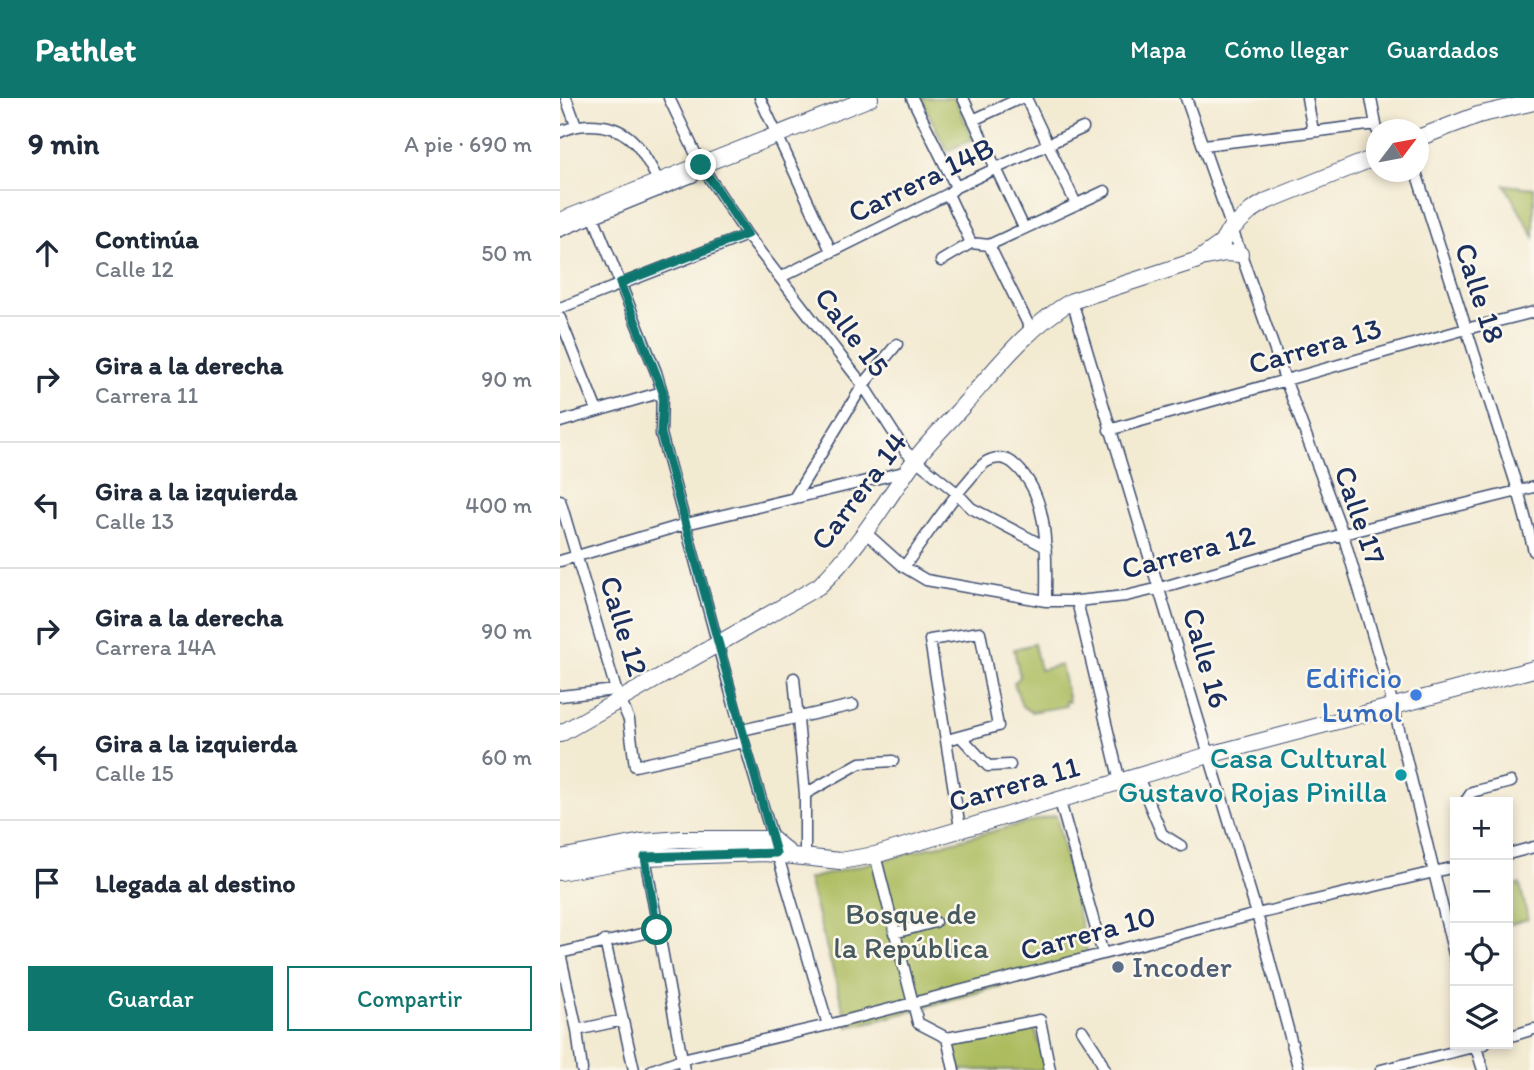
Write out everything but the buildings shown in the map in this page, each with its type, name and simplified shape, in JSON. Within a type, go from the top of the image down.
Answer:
[{"type":"street","points":[[566,98],[576,125]]},
{"type":"street","name":"Calle 15","points":[[669,98],[701,165],[747,234],[863,386],[906,452],[911,466],[957,493],[971,508],[1046,547]]},
{"type":"street","points":[[760,98],[831,251]]},
{"type":"street","points":[[912,98],[952,190],[971,243]]},
{"type":"street","points":[[963,98],[1024,228]]},
{"type":"street","points":[[973,120],[1021,98]]},
{"type":"street","points":[[1026,98],[1076,204]]},
{"type":"street","name":"Calle 17","points":[[1186,98],[1205,145],[1229,231],[1240,254],[1343,534],[1393,705],[1450,936]]},
{"type":"street","points":[[1307,98],[1313,131]]},
{"type":"street","points":[[1371,98],[1375,119]]},
{"type":"street","points":[[560,221],[865,99]]},
{"type":"street","points":[[1429,134],[1478,115],[1534,102]]},
{"type":"street","points":[[560,132],[576,125],[617,128],[632,137],[659,183]]},
{"type":"street","name":"Carrera 14B","points":[[781,277],[952,190],[1083,128]]},
{"type":"street","points":[[1205,145],[1313,131],[1366,128]]},
{"type":"street","name":"Carrera 14","points":[[560,733],[619,695],[819,586],[834,572],[911,466],[1031,330],[1072,301],[1198,260],[1222,243],[1229,231],[1252,210],[1366,161]]},
{"type":"street","points":[[560,231],[694,176],[701,165]]},
{"type":"street","name":"Calle 18","points":[[1419,182],[1518,490],[1534,551]]},
{"type":"street","points":[[941,261],[971,243],[989,245],[1105,191]]},
{"type":"street","points":[[594,218],[663,392],[661,434],[744,742],[786,851],[828,1025]]},
{"type":"street","name":"Carrera 14","points":[[1181,265],[1217,236],[1229,231]]},
{"type":"street","points":[[560,308],[747,234]]},
{"type":"street","points":[[989,245],[1031,330]]},
{"type":"street","points":[[1198,260],[1211,255],[1240,254]]},
{"type":"street","name":"Calle 16","points":[[1072,301],[1257,914],[1299,1070]]},
{"type":"street","name":"Carrera 13","points":[[1110,430],[1285,379],[1534,312]]},
{"type":"street","points":[[560,318],[597,411]]},
{"type":"street","points":[[794,498],[863,386],[897,344]]},
{"type":"street","points":[[560,422],[663,392]]},
{"type":"street","points":[[904,567],[957,493],[984,464],[990,460],[1005,458],[1027,477],[1038,498],[1046,547],[1046,601]]},
{"type":"street","points":[[560,561],[685,524],[911,466]]},
{"type":"street","name":"Carrera 12","points":[[865,531],[904,567],[926,580],[1046,601],[1077,601],[1126,596],[1160,588],[1343,534],[1534,487]]},
{"type":"street","name":"Calle 12","points":[[560,500],[629,720],[635,766],[744,742]]},
{"type":"street","points":[[1077,601],[1120,782]]},
{"type":"street","points":[[947,740],[998,726],[980,632],[930,640],[960,828]]},
{"type":"street","name":"Carrera 11","points":[[560,858],[642,842],[681,839],[786,851],[840,861],[875,855],[1209,755],[1534,669]]},
{"type":"street","points":[[786,851],[805,794],[794,678]]},
{"type":"street","points":[[560,696],[619,695]]},
{"type":"street","points":[[742,730],[853,705]]},
{"type":"street","points":[[961,737],[988,766],[1010,765]]},
{"type":"street","points":[[805,794],[860,763],[893,761]]},
{"type":"street","points":[[1138,777],[1162,834],[1181,846]]},
{"type":"street","points":[[1468,797],[1472,792],[1511,782]]},
{"type":"street","points":[[1059,799],[1103,954]]},
{"type":"street","points":[[1513,853],[1534,847]]},
{"type":"street","name":"Carrera 11","points":[[560,872],[645,857],[786,851]]},
{"type":"street","points":[[875,855],[918,1023],[947,1038],[1040,1020],[1050,1070]]},
{"type":"street","points":[[645,857],[683,1064]]},
{"type":"street","name":"Carrera 10","points":[[652,1070],[1257,914],[1450,868]]},
{"type":"street","points":[[894,933],[935,922]]},
{"type":"street","points":[[582,1070],[577,1030],[560,953],[657,930]]},
{"type":"street","points":[[605,941],[634,1070]]},
{"type":"street","points":[[577,1030],[623,1020]]},
{"type":"street","points":[[1513,1035],[1534,1029]]},
{"type":"street","points":[[1082,1030],[1105,1070]]},
{"type":"street","points":[[947,1038],[954,1070]]},
{"type":"street","points":[[1381,1070],[1463,1049]]},
{"type":"street","points":[[1480,1049],[1483,1070]]},
{"type":"green space","points":[[921,98],[955,98],[973,139],[947,151]]},
{"type":"green space","points":[[1505,185],[1534,188],[1534,237]]},
{"type":"green space","points":[[1034,644],[1040,670],[1061,665],[1069,702],[1065,701],[1066,706],[1031,712],[1022,706],[1014,683],[1020,677],[1014,649]]},
{"type":"green space","name":"Bosque de la República","points":[[1056,815],[1089,961],[848,1027],[808,879]]},
{"type":"green space","points":[[1520,884],[1528,919],[1513,924],[1513,886]]},
{"type":"green space","points":[[1034,1026],[1047,1070],[957,1070],[951,1041]]},
{"type":"place","name":"Edificio Lumol","points":[[1416,695]]},
{"type":"place","name":"Casa Cultural Gustavo Rojas Pinilla","points":[[1401,775]]},
{"type":"place","name":"Incoder","points":[[1118,967]]},
{"type":"route","points":[[657,930],[645,857],[776,853],[661,434],[663,392],[620,283],[747,234],[701,165]]}]
